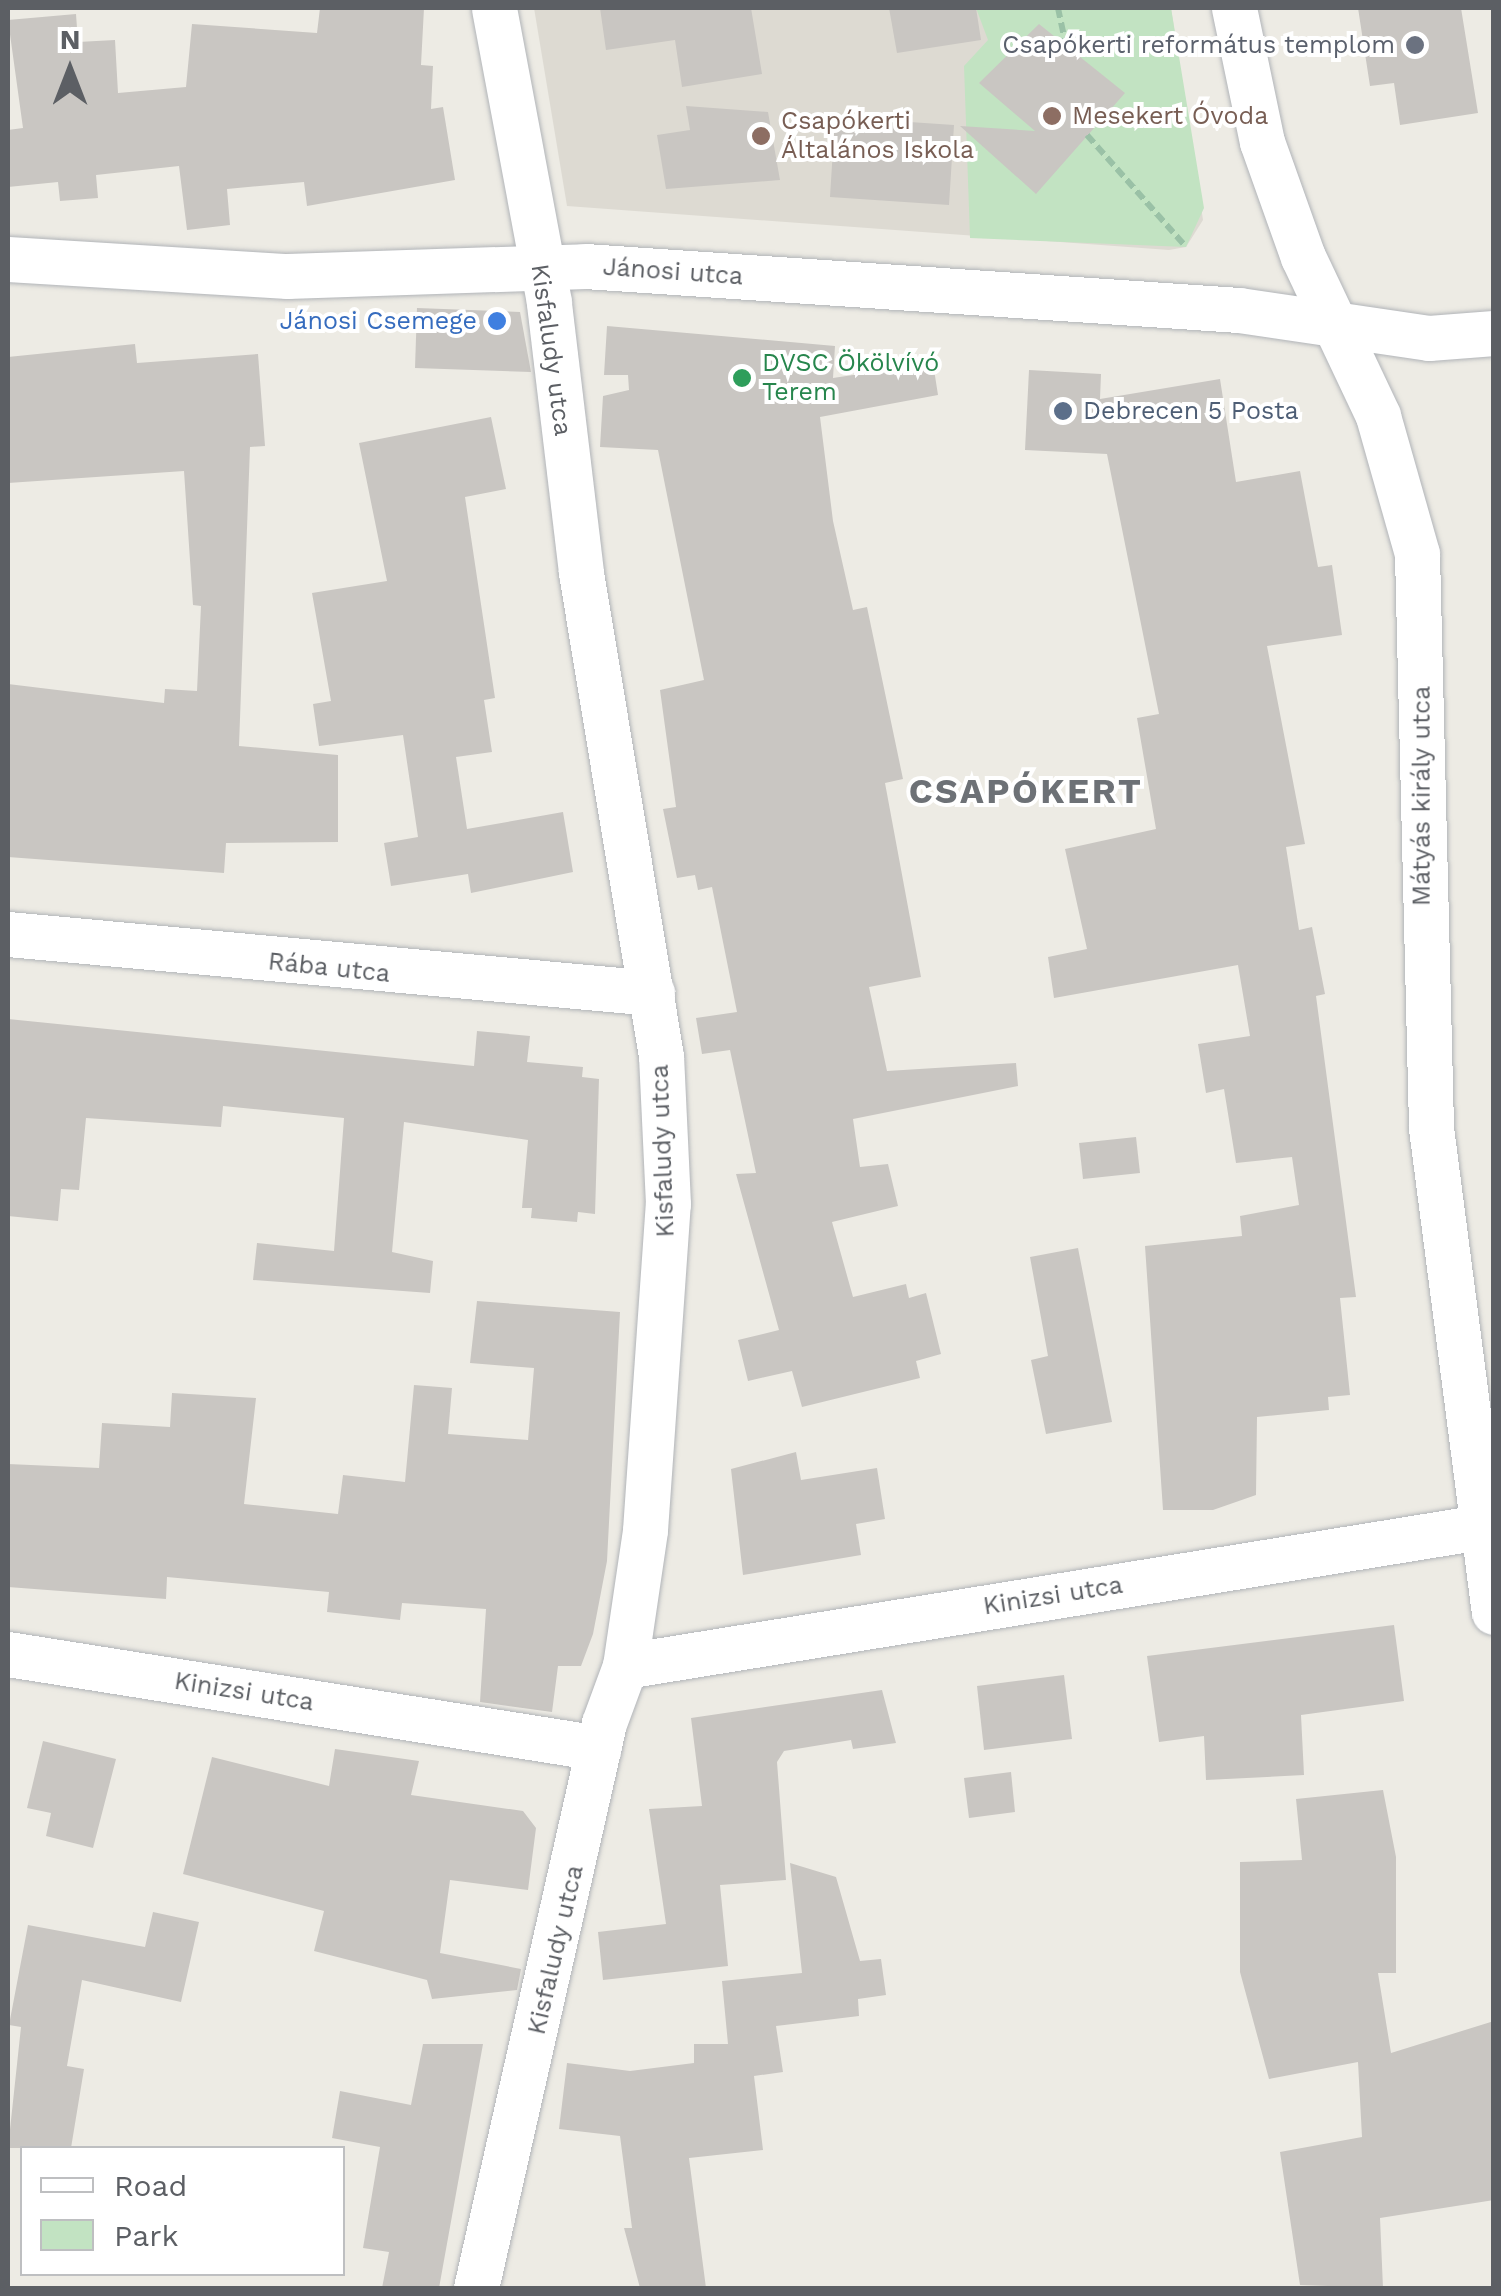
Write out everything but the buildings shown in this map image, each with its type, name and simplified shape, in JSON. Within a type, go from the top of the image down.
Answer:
[{"type":"street","name":"Kisfaludy utca","points":[[476,2288],[598,1748],[625,1666],[645,1530],[668,1204],[652,993],[581,572],[541,265],[494,8]]},
{"type":"street","name":"Mátyás király utca","points":[[1234,8],[1262,142],[1388,443],[1417,554],[1431,1128],[1494,1612]]},
{"type":"street","name":"Jánosi utca","points":[[8,259],[288,276],[541,265],[1239,310],[1429,338],[1494,333]]},
{"type":"street","name":"Rába utca","points":[[8,934],[652,993]]},
{"type":"street","name":"Kinizsi utca","points":[[625,1666],[1480,1526]]},
{"type":"street","name":"Kinizsi utca","points":[[8,1654],[598,1748]]},
{"type":"path","points":[[1058,8],[1066,40]]},
{"type":"path","points":[[1088,134],[1186,247]]},
{"type":"shaded area","name":"Csapókerti Általános Iskola","points":[[534,8],[1171,8],[1203,220],[1186,247],[1169,250],[567,206]]},
{"type":"green space","points":[[976,8],[1171,8],[1204,208],[1186,247],[970,238],[964,66],[988,40]]},
{"type":"place","name":"Csapókerti református templom","points":[[1415,45]]},
{"type":"place","name":"Mesekert Óvoda","points":[[1052,116]]},
{"type":"place","name":"Csapókerti Általános Iskola","points":[[761,136]]},
{"type":"place","name":"Jánosi Csemege","points":[[497,321]]},
{"type":"place","name":"DVSC Ökölvívó Terem","points":[[742,378]]},
{"type":"place","name":"Debrecen 5 Posta","points":[[1063,411]]},
{"type":"district","name":"CSAPÓKERT","points":[[1026,791]]}]
